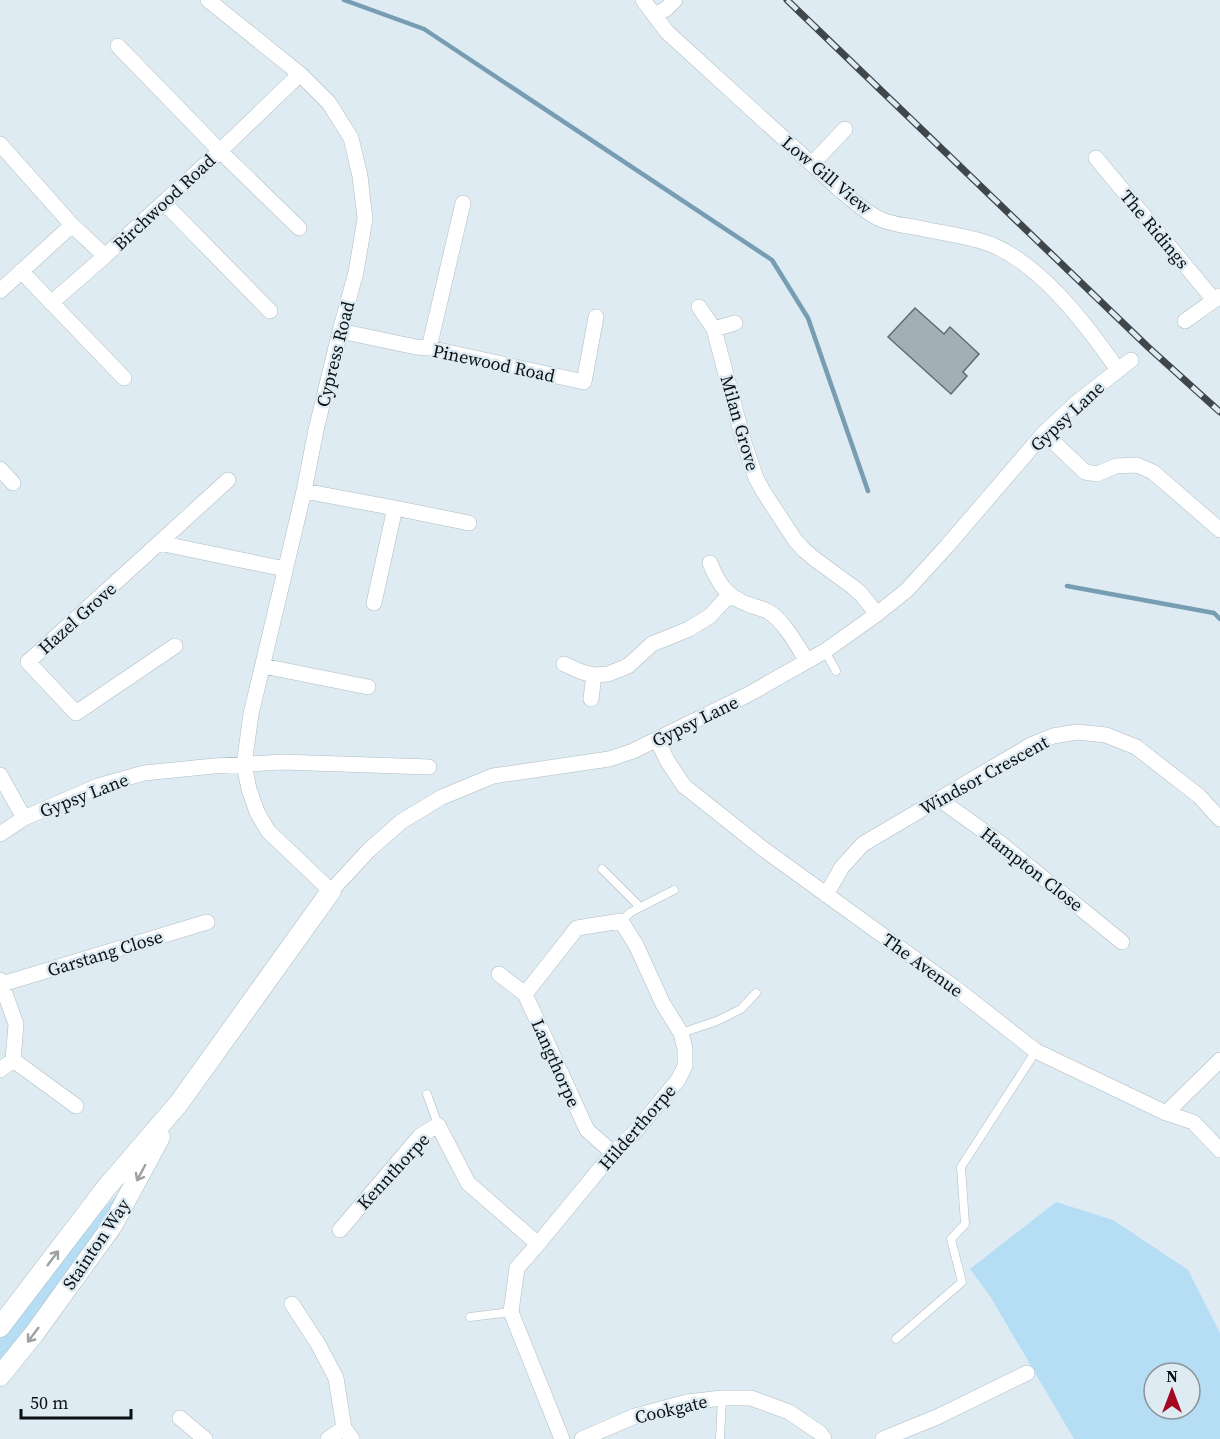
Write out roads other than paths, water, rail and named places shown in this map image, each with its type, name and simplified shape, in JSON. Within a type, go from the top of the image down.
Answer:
[{"type":"street","name":"Cypress Road","points":[[208,0],[300,74],[329,103],[351,138],[360,176],[365,219],[356,272],[316,430],[304,491],[251,714],[244,765]]},
{"type":"street","name":"Low Gill View","points":[[643,0],[667,32],[838,188],[866,210],[880,219],[895,224],[982,241],[1013,256],[1034,272],[1071,308],[1118,370]]},
{"type":"street","points":[[654,15],[659,14],[675,0]]},
{"type":"street","points":[[118,46],[299,228]]},
{"type":"street","name":"Birchwood Road","points":[[0,144],[72,225],[105,256],[300,74]]},
{"type":"street","points":[[812,164],[845,129]]},
{"type":"street","name":"The Ridings","points":[[1096,158],[1217,298]]},
{"type":"street","points":[[164,203],[270,311]]},
{"type":"street","points":[[429,348],[463,203]]},
{"type":"street","points":[[0,291],[72,225]]},
{"type":"street","points":[[51,303],[105,256]]},
{"type":"street","points":[[21,271],[124,378]]},
{"type":"street","points":[[1185,321],[1217,298]]},
{"type":"street","name":"Milan Grove","points":[[699,307],[714,329],[744,443],[763,491],[804,550],[854,587],[877,614]]},
{"type":"street","name":"Pinewood Road","points":[[340,331],[584,382],[596,317]]},
{"type":"street","points":[[714,329],[735,323]]},
{"type":"street","name":"Gypsy Lane","points":[[331,891],[369,850],[402,821],[442,797],[494,776],[609,759],[633,751],[749,694],[825,651],[907,590],[1044,433],[1076,403],[1131,360]]},
{"type":"street","points":[[1044,433],[1085,472],[1097,474],[1116,466],[1137,465],[1153,472],[1220,530]]},
{"type":"street","points":[[0,469],[13,483]]},
{"type":"street","name":"Hazel Grove","points":[[175,646],[76,713],[28,662],[228,480]]},
{"type":"street","points":[[304,491],[469,523]]},
{"type":"street","points":[[374,603],[395,508]]},
{"type":"street","points":[[159,543],[285,569]]},
{"type":"street","points":[[711,563],[715,576],[729,595],[743,603],[769,612],[780,622],[807,661]]},
{"type":"street","points":[[564,664],[594,675],[608,674],[628,666],[652,644],[689,629],[710,616],[729,595]]},
{"type":"street","points":[[263,666],[368,687]]},
{"type":"street","points":[[591,699],[594,675]]},
{"type":"street","name":"Windsor Crescent","points":[[826,895],[842,867],[863,844],[1031,745],[1053,736],[1077,732],[1106,735],[1136,747],[1199,796],[1220,819]]},
{"type":"street","name":"The Avenue","points":[[657,740],[684,786],[762,848],[954,987],[1036,1051],[1166,1113],[1193,1122],[1220,1150]]},
{"type":"street","name":"Gypsy Lane","points":[[0,834],[24,818],[98,786],[144,773],[282,762],[429,767]]},
{"type":"street","points":[[244,765],[249,789],[268,831],[331,891]]},
{"type":"street","points":[[0,775],[24,818]]},
{"type":"street","name":"Hampton Close","points":[[939,799],[999,842],[1122,942]]},
{"type":"street","name":"Stainton Way","points":[[0,1327],[105,1188],[178,1103],[331,891]]},
{"type":"street","points":[[525,994],[577,928],[621,921]]},
{"type":"street","name":"Hilderthorpe","points":[[562,1439],[511,1312],[517,1268],[636,1131],[678,1080],[685,1066],[685,1049],[681,1033],[663,1004],[636,945],[621,921]]},
{"type":"street","name":"Garstang Close","points":[[1,982],[207,922]]},
{"type":"street","name":"Langthorpe","points":[[499,974],[525,994],[586,1130],[614,1154]]},
{"type":"street","points":[[0,1070],[13,1060],[16,1024],[1,982]]},
{"type":"street","points":[[13,1060],[76,1106]]},
{"type":"street","points":[[1166,1113],[1220,1060]]},
{"type":"street","name":"Stainton Way","points":[[0,1376],[112,1227],[178,1103]]},
{"type":"street","name":"Kennthorpe","points":[[340,1230],[420,1136],[438,1125],[468,1183],[538,1244]]},
{"type":"street","points":[[292,1304],[318,1344],[336,1378],[348,1433],[328,1439]]},
{"type":"street","points":[[883,1439],[937,1417],[1027,1374]]},
{"type":"street","name":"Cookgate","points":[[582,1439],[635,1416],[687,1402],[722,1398],[751,1398],[789,1412],[820,1433],[824,1439]]},
{"type":"street","points":[[180,1418],[205,1439]]},
{"type":"lane","points":[[825,651],[836,671]]},
{"type":"lane","points":[[602,869],[640,907]]},
{"type":"lane","points":[[621,921],[631,912],[674,890]]},
{"type":"lane","points":[[681,1033],[717,1021],[741,1009],[756,993]]},
{"type":"lane","points":[[896,1339],[962,1282],[951,1239],[965,1224],[961,1167],[1036,1051]]},
{"type":"lane","points":[[428,1094],[438,1125]]},
{"type":"lane","points":[[470,1317],[511,1312]]},
{"type":"lane","points":[[720,1439],[722,1398]]},
{"type":"waterway","points":[[344,0],[424,29],[772,260],[808,318],[868,491]]},
{"type":"waterway","points":[[1067,586],[1214,613],[1220,619]]},
{"type":"railway","points":[[787,0],[1148,347],[1220,412]]}]
